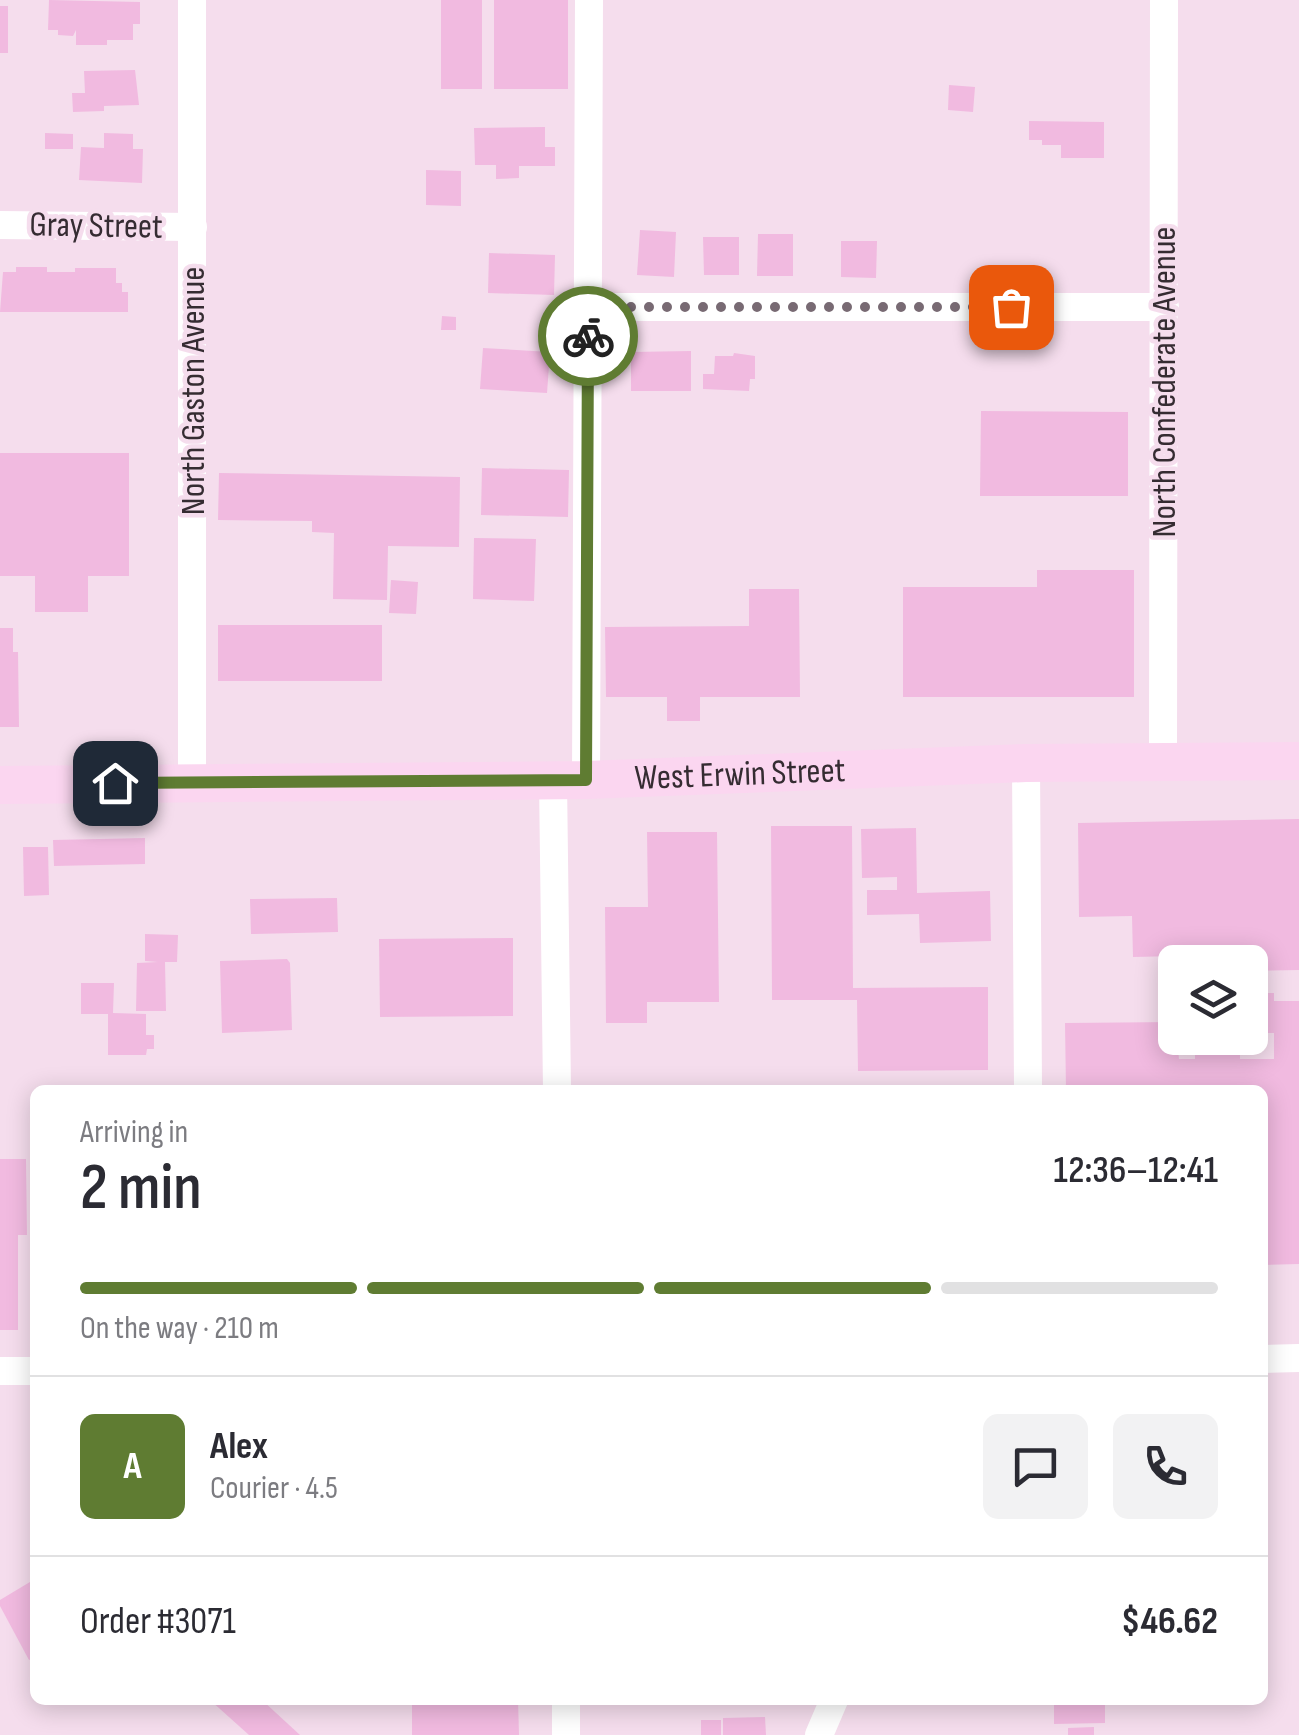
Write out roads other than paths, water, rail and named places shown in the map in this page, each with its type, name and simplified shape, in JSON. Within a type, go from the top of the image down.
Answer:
[{"type":"main road","name":"West Erwin Street","points":[[0,785],[569,780],[1026,763],[1299,761]]},
{"type":"street","name":"North Gaston Avenue","points":[[192,0],[192,782]]},
{"type":"street","points":[[557,1085],[588,307],[589,0]]},
{"type":"street","name":"North Confederate Avenue","points":[[1164,0],[1164,763]]},
{"type":"street","name":"Gray Street","points":[[0,225],[193,227]]},
{"type":"street","points":[[588,307],[1165,307]]},
{"type":"street","points":[[1026,763],[1028,1085]]},
{"type":"street","points":[[1268,1359],[1299,1358]]},
{"type":"street","points":[[0,1371],[30,1371]]},
{"type":"street","points":[[566,1705],[566,1735]]},
{"type":"street","points":[[819,1735],[831,1705]]}]
